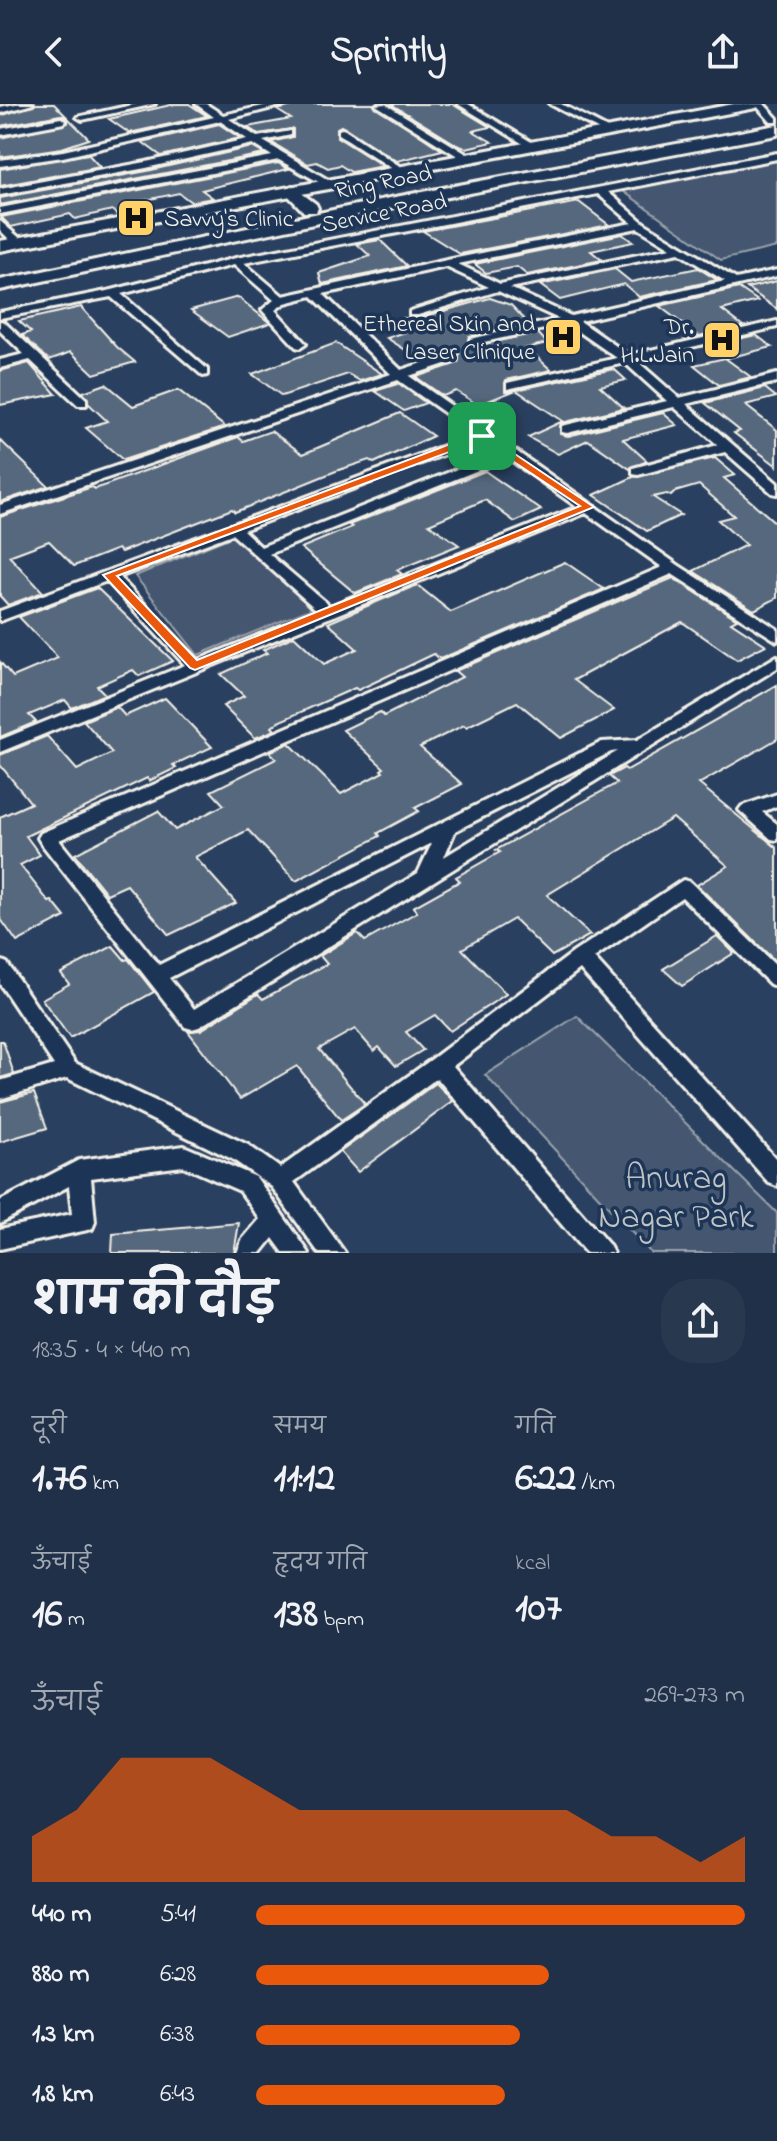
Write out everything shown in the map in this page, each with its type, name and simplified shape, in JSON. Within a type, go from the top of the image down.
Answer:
[{"type":"main road","name":"Ring Road","points":[[0,273],[310,208],[776,123]]},
{"type":"main road","name":"Ring Road","points":[[0,285],[776,123]]},
{"type":"main road","points":[[292,191],[310,208]]},
{"type":"street","points":[[0,110],[31,104]]},
{"type":"street","points":[[74,107],[90,104]]},
{"type":"street","points":[[82,117],[151,104]]},
{"type":"street","points":[[200,104],[280,157],[330,184]]},
{"type":"street","points":[[0,163],[63,154],[284,104]]},
{"type":"street","points":[[462,104],[533,146]]},
{"type":"street","points":[[554,104],[610,132]]},
{"type":"street","points":[[0,246],[757,104],[776,123]]},
{"type":"street","points":[[380,105],[467,158]]},
{"type":"street","points":[[0,132],[61,121]]},
{"type":"street","points":[[342,132],[402,171]]},
{"type":"street","points":[[0,192],[288,133]]},
{"type":"street","name":"Service Road","points":[[0,315],[113,293],[236,261],[777,156]]},
{"type":"street","points":[[0,211],[280,157]]},
{"type":"street","points":[[600,190],[640,225],[737,284]]},
{"type":"street","points":[[0,224],[18,242]]},
{"type":"street","points":[[300,344],[268,310],[281,300],[640,225]]},
{"type":"street","points":[[414,313],[500,287],[683,249]]},
{"type":"street","points":[[236,261],[281,300]]},
{"type":"street","points":[[447,263],[570,320],[627,359],[777,490]]},
{"type":"street","points":[[474,342],[777,273]]},
{"type":"street","points":[[113,293],[203,372]]},
{"type":"street","points":[[316,294],[398,374],[482,436],[777,636]]},
{"type":"street","points":[[0,324],[82,402]]},
{"type":"street","points":[[511,386],[777,324]]},
{"type":"street","points":[[0,364],[32,356]]},
{"type":"street","points":[[0,510],[453,357]]},
{"type":"street","points":[[567,429],[774,383]]},
{"type":"street","points":[[0,616],[482,436]]},
{"type":"street","points":[[638,471],[727,447]]},
{"type":"street","points":[[259,553],[509,453]]},
{"type":"street","points":[[0,746],[588,507]]},
{"type":"street","points":[[233,528],[327,611]]},
{"type":"street","points":[[673,568],[47,838],[192,1021],[635,745],[777,661]]},
{"type":"street","points":[[109,575],[195,666]]},
{"type":"street","points":[[156,976],[608,746],[635,745]]},
{"type":"street","points":[[777,800],[748,810],[777,834]]},
{"type":"street","points":[[426,875],[449,826]]},
{"type":"street","points":[[280,1180],[581,957],[683,887],[777,979]]},
{"type":"street","points":[[581,957],[777,1176]]},
{"type":"street","points":[[0,968],[68,1069],[240,1152],[280,1180],[333,1253]]},
{"type":"street","points":[[439,1065],[601,1253]]},
{"type":"street","points":[[0,1090],[68,1069]]},
{"type":"street","points":[[218,1172],[240,1152]]},
{"type":"street","points":[[0,1213],[79,1170],[184,1156],[248,1184],[297,1253]]},
{"type":"street","points":[[0,1239],[84,1222],[79,1170]]},
{"type":"street","points":[[249,1253],[250,1247],[274,1220]]},
{"type":"green space","points":[[777,159],[777,247],[721,260],[620,189]]},
{"type":"green space","points":[[238,534],[315,607],[198,655],[135,576]]},
{"type":"green space","name":"Anurag Nagar Park","points":[[577,1016],[777,1213],[777,1253],[651,1253],[485,1075]]},
{"type":"building","points":[[36,104],[54,104],[68,118],[60,115],[0,126],[0,116]]},
{"type":"building","points":[[175,104],[189,104],[207,116],[129,133],[109,119]]},
{"type":"building","points":[[300,104],[373,104],[442,150],[397,161],[341,126],[337,128],[337,137],[383,166],[351,172],[340,165],[328,168],[317,162],[308,164],[271,142],[293,137],[293,129],[258,134],[247,127],[291,119],[277,110]]},
{"type":"building","points":[[391,104],[452,104],[490,127],[473,131],[492,142],[466,148],[459,146]]},
{"type":"building","points":[[68,118],[89,139],[62,148],[0,157],[0,138],[68,123]]},
{"type":"building","points":[[219,124],[240,138],[161,156],[142,142]]},
{"type":"building","points":[[252,147],[264,154],[0,205],[0,198],[147,171]]},
{"type":"building","points":[[88,154],[100,167],[0,186],[0,169]]},
{"type":"building","points":[[278,163],[288,169],[202,190],[213,198],[191,202],[179,193],[131,203],[140,212],[118,216],[112,210],[75,219],[70,214],[11,227],[1,217]]},
{"type":"building","points":[[579,202],[609,225],[460,254],[423,231]]},
{"type":"building","points":[[622,234],[633,242],[591,251],[602,260],[527,275],[517,267],[486,273],[475,264]]},
{"type":"building","points":[[380,240],[407,266],[322,284],[319,273],[370,256],[357,244]]},
{"type":"building","points":[[698,268],[717,280],[639,297],[624,284],[560,300],[540,285],[615,269],[631,282]]},
{"type":"building","points":[[777,281],[777,309],[747,288]]},
{"type":"building","points":[[739,288],[758,301],[722,310],[743,326],[699,336],[659,306]]},
{"type":"building","points":[[238,297],[270,323],[228,337],[191,310]]},
{"type":"building","points":[[490,298],[511,305],[528,323],[469,336],[468,347],[538,333],[547,343],[527,348],[551,370],[506,380],[505,391],[516,390],[478,405],[456,391],[443,396],[416,377],[458,363],[459,352],[448,351],[421,360],[387,338],[418,328],[403,318],[419,318]]},
{"type":"building","points":[[81,307],[135,362],[94,374],[71,352],[49,360],[22,335],[31,332],[19,321]]},
{"type":"building","points":[[756,335],[772,347],[728,358],[711,345]]},
{"type":"building","points":[[336,343],[382,374],[360,381],[348,374],[282,396],[252,374]]},
{"type":"building","points":[[725,358],[751,377],[719,385],[694,365]]},
{"type":"building","points":[[29,363],[56,394],[0,405],[0,371]]},
{"type":"building","points":[[614,369],[626,380],[600,386],[624,408],[561,423],[560,434],[568,436],[663,413],[677,425],[623,439],[647,461],[630,469],[588,440],[558,454],[528,437],[563,421],[516,390]]},
{"type":"building","points":[[106,384],[133,406],[178,390],[225,427],[123,460],[86,428],[107,421],[89,404],[83,392]]},
{"type":"building","points":[[397,384],[426,403],[404,411],[375,391]]},
{"type":"building","points":[[765,388],[776,397],[745,405],[777,430],[777,466],[734,433],[740,431],[705,403]]},
{"type":"building","points":[[400,413],[433,436],[374,463],[369,460],[336,471],[235,512],[232,509],[121,552],[118,549],[74,566],[49,541],[9,556],[43,592],[8,605],[0,596],[0,517],[92,487],[95,489],[238,437],[243,441],[271,431],[303,454]]},
{"type":"building","points":[[0,440],[48,486],[0,502]]},
{"type":"building","points":[[715,458],[735,475],[724,478],[777,524],[777,598],[754,610],[693,571],[746,545],[718,520],[734,516],[699,485],[671,496],[653,497],[681,515],[647,531],[594,495],[633,477]]},
{"type":"building","points":[[485,471],[541,510],[515,522],[485,500],[429,524],[459,545],[397,570],[402,574],[355,593],[301,548],[352,527],[349,525]]},
{"type":"building","points":[[565,562],[604,589],[440,659],[434,654],[358,690],[355,688],[278,722],[272,727],[275,730],[255,738],[223,706],[244,696],[221,674],[267,653],[263,650],[294,636],[324,664],[357,649],[328,623],[367,606],[417,585],[451,612]]},
{"type":"building","points":[[673,578],[737,619],[731,622],[766,645],[737,660],[682,622],[574,680],[614,710],[561,738],[517,702],[420,747],[462,784],[415,808],[419,811],[378,833],[380,836],[296,881],[248,830],[195,857],[236,903],[169,935],[127,885],[107,894],[75,854],[158,811],[175,830],[224,805],[211,791],[276,759],[269,752],[289,743],[341,794],[383,772],[381,770],[384,768],[343,730],[380,712],[384,716],[462,677],[455,671]]},
{"type":"building","points":[[97,588],[173,661],[139,676],[133,670],[97,686],[105,694],[72,708],[65,700],[29,715],[36,722],[0,737],[0,662],[13,677],[58,658],[19,617]]},
{"type":"building","points":[[777,685],[777,739],[699,784],[777,848],[777,963],[697,885],[728,866],[673,818],[547,895],[590,935],[552,956],[514,919],[462,949],[506,994],[450,1031],[435,1015],[406,1032],[423,1050],[396,1066],[379,1047],[374,1051],[355,1029],[319,1049],[365,1104],[341,1120],[297,1066],[240,1099],[188,1031],[201,1030],[258,994],[263,999],[327,964],[320,956],[357,933],[365,941],[417,912],[413,907],[460,881],[456,877],[500,852],[496,850],[617,783],[609,776],[624,768],[627,770]]},
{"type":"building","points":[[165,698],[212,747],[173,765],[176,768],[149,781],[147,778],[26,836],[40,855],[20,865],[65,917],[17,942],[0,918],[0,817],[31,803],[0,765],[0,755],[47,736],[77,770],[112,753],[84,721],[117,707],[125,716]]},
{"type":"building","points":[[717,936],[734,953],[682,986],[663,969]]},
{"type":"building","points":[[113,946],[125,960],[128,959],[154,992],[70,1038],[42,999],[69,984],[61,973]]},
{"type":"building","points":[[0,1041],[3,1041],[14,1074],[0,1078]]},
{"type":"building","points":[[436,1083],[453,1101],[358,1172],[340,1152]]},
{"type":"building","points":[[34,1093],[47,1128],[0,1142],[0,1102]]},
{"type":"building","points":[[239,1223],[234,1253],[112,1253],[113,1234]]},
{"type":"place","name":"Savvy's Clinic","points":[[136,218]]},
{"type":"place","name":"Ethereal Skin and Laser Clinique","points":[[563,337]]},
{"type":"place","name":"Dr. H.L.Jain","points":[[722,340]]},
{"type":"route","points":[[482,436],[588,507],[195,666],[109,575],[233,528],[482,436]]}]
